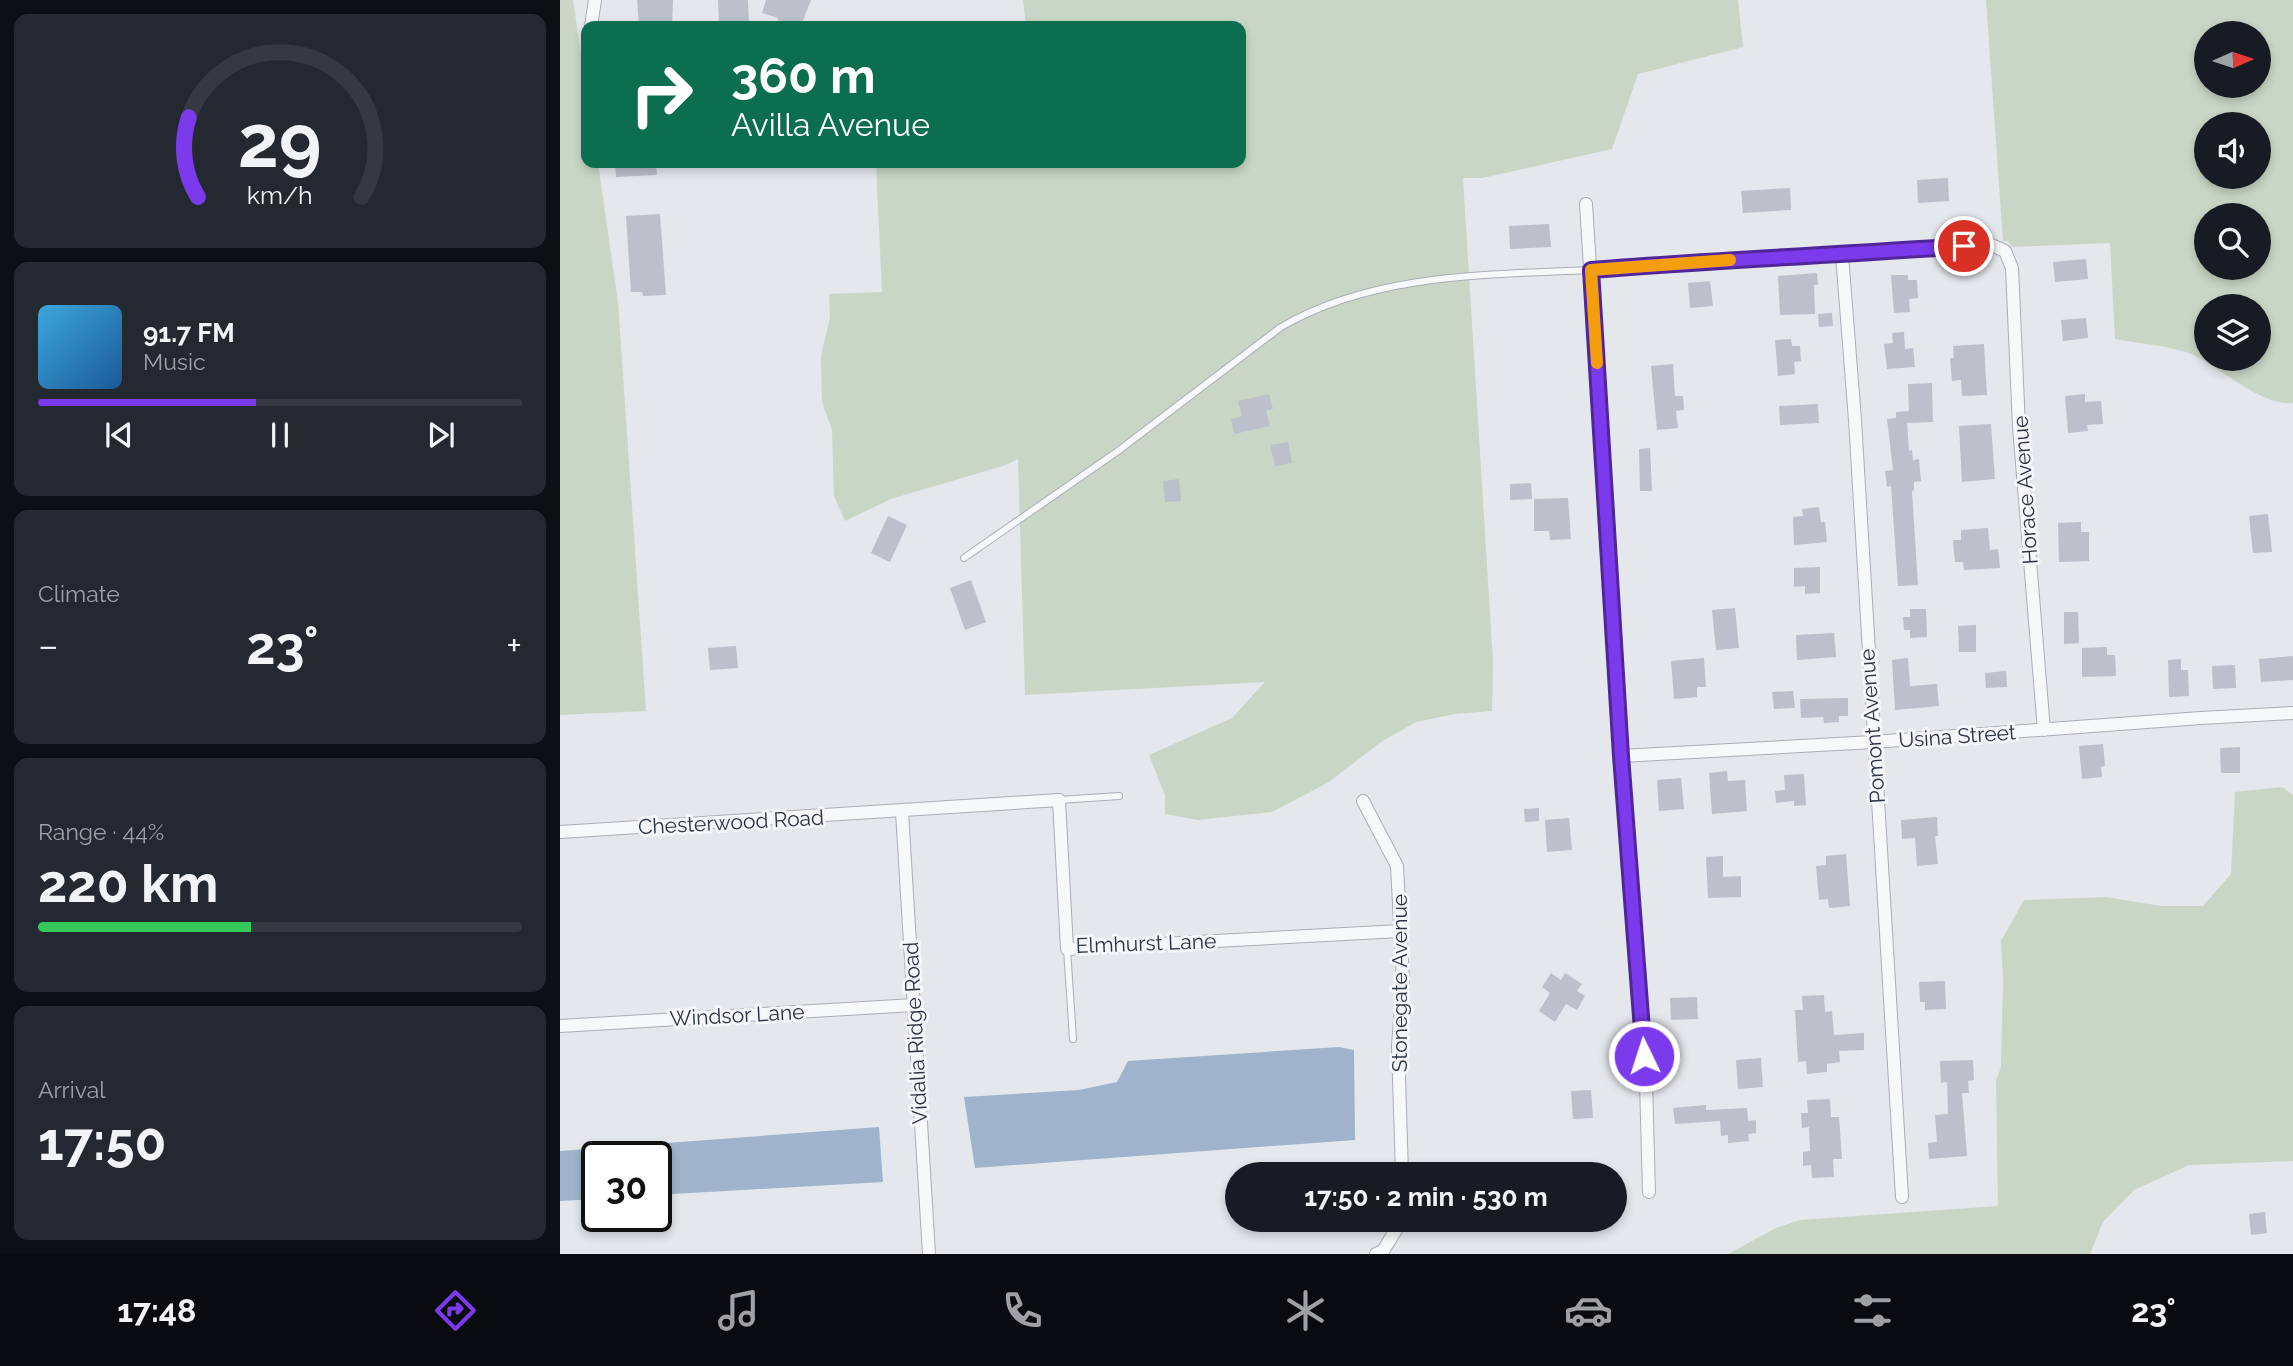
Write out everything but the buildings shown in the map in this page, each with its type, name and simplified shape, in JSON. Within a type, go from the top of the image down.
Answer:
[{"type":"street","points":[[592,21],[595,0]]},
{"type":"street","points":[[1586,204],[1621,756],[1646,1082],[1649,1192]]},
{"type":"street","name":"Horace Avenue","points":[[1842,255],[1989,244],[2005,251],[2012,268],[2020,427],[2044,730]]},
{"type":"street","points":[[1591,270],[1686,262],[1842,255]]},
{"type":"street","name":"Pomont Avenue","points":[[1842,255],[1855,421],[1902,1197]]},
{"type":"street","name":"Usina Street","points":[[1621,756],[1873,742],[2293,713]]},
{"type":"street","points":[[902,812],[1059,800]]},
{"type":"street","name":"Elmhurst Lane","points":[[1059,800],[1068,949],[1400,931]]},
{"type":"street","name":"Stonegate Avenue","points":[[1363,801],[1397,866],[1403,980],[1398,1046],[1402,1162]]},
{"type":"street","name":"Chesterwood Road","points":[[560,832],[902,812]]},
{"type":"street","name":"Vidalia Ridge Road","points":[[902,812],[929,1254]]},
{"type":"street","name":"Windsor Lane","points":[[560,1026],[914,1005]]},
{"type":"street","points":[[1376,1254],[1383,1251],[1395,1232]]},
{"type":"lane","points":[[964,558],[1118,451],[1281,327],[1309,311],[1339,299],[1420,281],[1591,270]]},
{"type":"lane","points":[[1059,800],[1119,796]]},
{"type":"lane","points":[[1068,949],[1073,1039]]},
{"type":"green space","points":[[560,0],[573,0],[581,54],[581,168],[599,168],[618,302],[646,711],[560,715]]},
{"type":"green space","points":[[1023,0],[1738,0],[1743,47],[1638,74],[1612,149],[1483,178],[1463,178],[1493,662],[1492,711],[1455,714],[1416,722],[1381,742],[1329,782],[1272,812],[1198,820],[1165,814],[1165,795],[1149,755],[1232,718],[1265,682],[1025,695],[1018,459],[1006,465],[891,499],[845,521],[834,496],[832,430],[822,402],[821,356],[830,317],[829,294],[882,292],[876,168],[1246,168],[1246,21],[1025,21]]},
{"type":"green space","points":[[1986,0],[2293,0],[2293,403],[2268,399],[2220,371],[2271,371],[2271,294],[2194,294],[2194,356],[2183,351],[2115,339],[2110,243],[2012,247],[2008,241],[2003,241]]},
{"type":"green space","points":[[2282,787],[2293,795],[2293,1161],[2189,1165],[2134,1190],[2103,1222],[2090,1254],[1728,1254],[1776,1228],[1800,1220],[1998,1206],[1996,1081],[2001,1067],[2001,941],[2024,900],[2106,897],[2161,906],[2203,906],[2231,874],[2235,792]]},
{"type":"water","points":[[1339,1047],[1354,1050],[1355,1140],[975,1168],[964,1097],[1079,1090],[1117,1082],[1128,1061]]},
{"type":"water","points":[[879,1127],[883,1182],[672,1194],[672,1143]]},
{"type":"water","points":[[581,1149],[581,1200],[560,1201],[560,1151]]},
{"type":"slow traffic","points":[[1597,363],[1591,270],[1730,260]]},
{"type":"route","points":[[1644,1056],[1621,756],[1591,270],[1964,246]]}]
